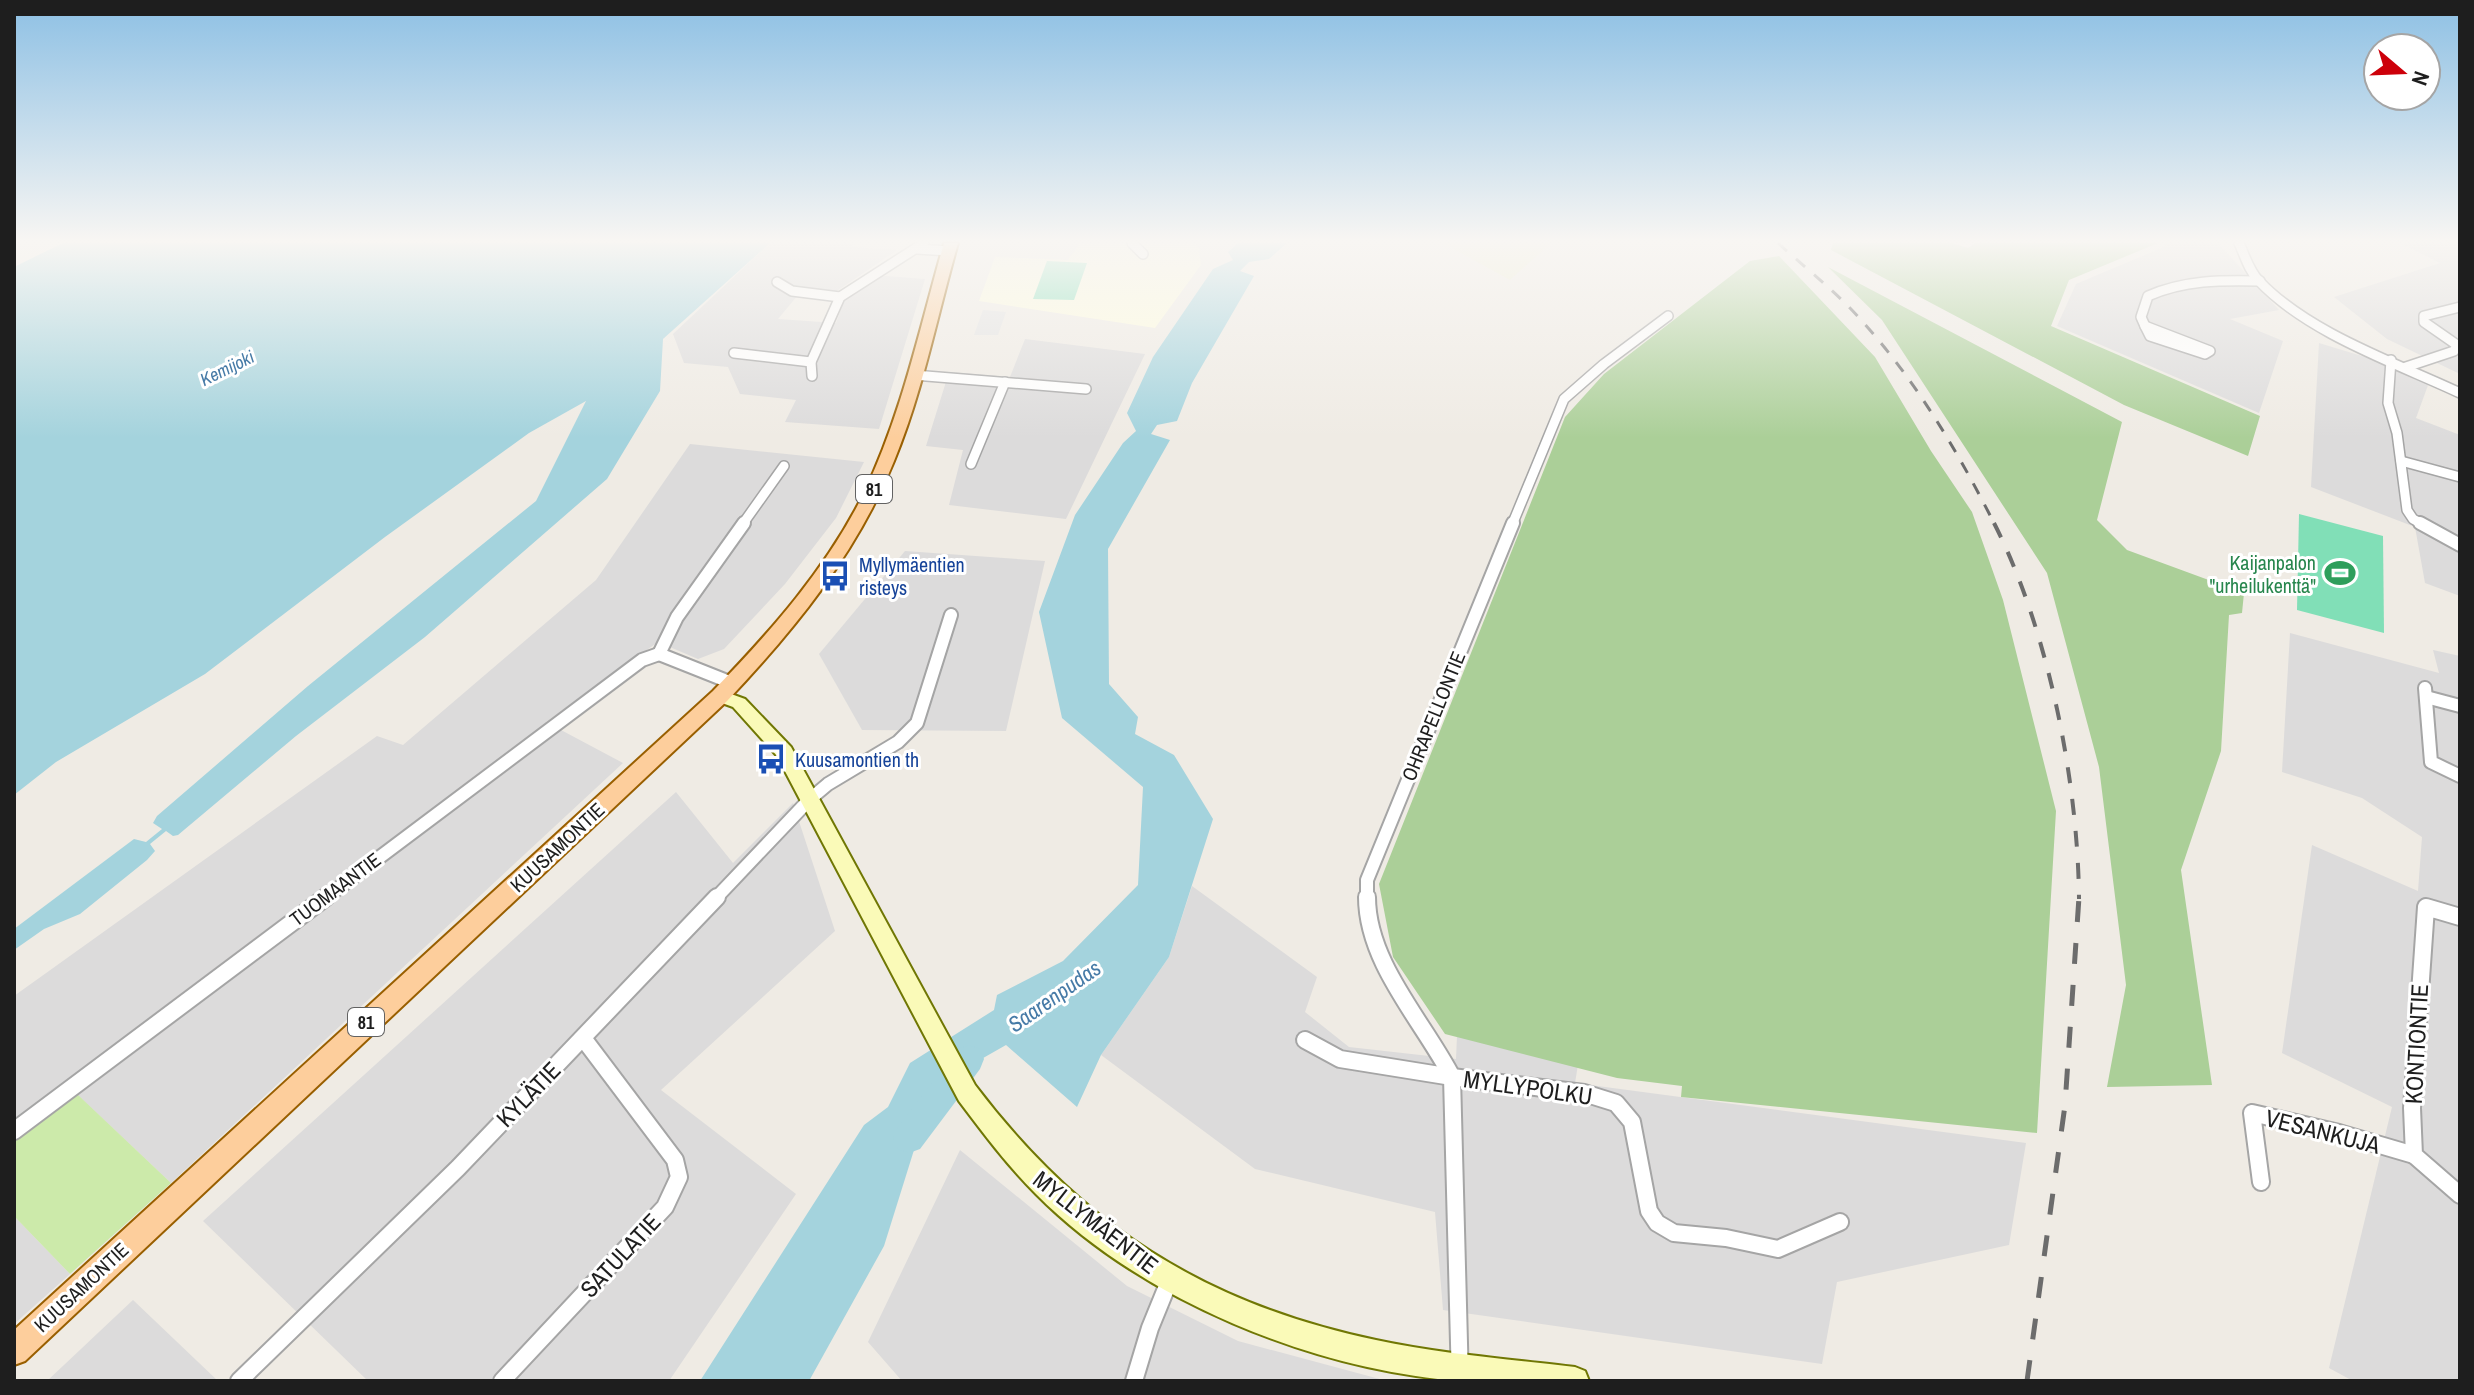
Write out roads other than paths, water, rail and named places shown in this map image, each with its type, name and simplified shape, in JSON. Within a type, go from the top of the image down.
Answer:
[{"type":"main road","name":"KUUSAMONTIE","points":[[14,1350],[726,690],[815,587],[855,527],[889,454],[933,308]]},
{"type":"main road","name":"MYLLYMÄENTIE","points":[[726,690],[784,752],[967,1093],[986,1121],[1041,1183],[1117,1244],[1170,1279],[1248,1314],[1319,1340],[1461,1373],[1575,1381]]},
{"type":"street","points":[[812,376],[811,362],[835,308]]},
{"type":"street","points":[[2144,308],[2141,317],[2145,326],[2150,336],[2205,354],[2210,351],[2145,326]]},
{"type":"street","points":[[2298,308],[2317,322],[2460,393]]},
{"type":"street","points":[[2406,367],[2454,351],[2457,345],[2424,322],[2424,316],[2456,308]]},
{"type":"street","name":"OHRAPELLONTIE","points":[[1452,1077],[1440,1051],[1374,944],[1365,907],[1367,880],[1564,399],[1604,364],[1668,316]]},
{"type":"street","points":[[734,353],[811,362]]},
{"type":"street","points":[[2391,360],[2388,403],[2401,461],[2407,510],[2413,519],[2460,545]]},
{"type":"street","points":[[914,375],[1086,389]]},
{"type":"street","points":[[971,464],[1005,382]]},
{"type":"street","points":[[2401,461],[2460,477]]},
{"type":"street","points":[[726,690],[659,654],[677,617],[784,466]]},
{"type":"street","name":"KYLÄTIE","points":[[239,1381],[315,1312],[583,1038],[809,800],[828,784],[898,742],[917,723],[951,615]]},
{"type":"street","name":"TUOMAANTIE","points":[[14,1131],[531,742],[642,660],[659,654]]},
{"type":"street","points":[[2460,706],[2426,693],[2431,762],[2460,776]]},
{"type":"street","name":"KONTIONTIE","points":[[2414,1155],[2412,1108],[2426,907],[2460,917]]},
{"type":"street","name":"SATULATIE","points":[[502,1381],[665,1207],[679,1177],[675,1160],[583,1038]]},
{"type":"street","points":[[1305,1040],[1340,1059],[1452,1077]]},
{"type":"street","name":"MYLLYPOLKU","points":[[1461,1373],[1452,1077],[1570,1090],[1616,1103],[1632,1122],[1649,1211],[1657,1223],[1674,1233],[1726,1238],[1778,1249],[1840,1222]]},
{"type":"street","name":"VESANKUJA","points":[[2261,1182],[2252,1113],[2339,1133],[2414,1155]]},
{"type":"street","points":[[2414,1155],[2460,1195]]},
{"type":"street","points":[[1134,1381],[1155,1313],[1170,1279]]},
{"type":"water","name":"Kemijoki","points":[[14,308],[697,308],[663,339],[660,391],[607,479],[425,637],[296,736],[178,835],[173,836],[166,831],[150,844],[155,851],[147,860],[80,914],[44,929],[14,950],[14,929],[134,839],[146,842],[162,829],[153,823],[157,816],[308,686],[536,501],[586,401],[529,433],[385,537],[205,674],[56,762],[14,795]]},
{"type":"water","points":[[1186,308],[1235,308],[1192,383],[1177,421],[1157,425],[1151,434],[1170,440],[1108,549],[1109,684],[1138,717],[1135,734],[1174,755],[1213,819],[1169,957],[1101,1055],[1077,1107],[1006,1045],[934,1086],[884,1246],[809,1381],[700,1381],[864,1125],[888,1107],[910,1063],[994,1010],[997,995],[1063,961],[1138,885],[1143,787],[1062,718],[1039,612],[1075,515],[1123,443],[1136,431],[1127,413],[1153,357]]},
{"type":"waterway","name":"Saarenpudas","points":[[909,1138],[969,1059]]},
{"type":"railway","points":[[1850,308],[1891,356],[1930,410],[1994,524]]},
{"type":"railway","points":[[1994,524],[2030,610],[2056,706],[2073,805],[2079,898]]},
{"type":"railway","points":[[2027,1381],[2065,1105],[2079,898]]},
{"type":"place","name":"Kaijanpalon \"urheilukenttä\"","points":[[2340,573]]},
{"type":"place","name":"Myllymäentien risteys","points":[[835,576]]},
{"type":"place","name":"Kuusamontien th","points":[[771,759]]}]
